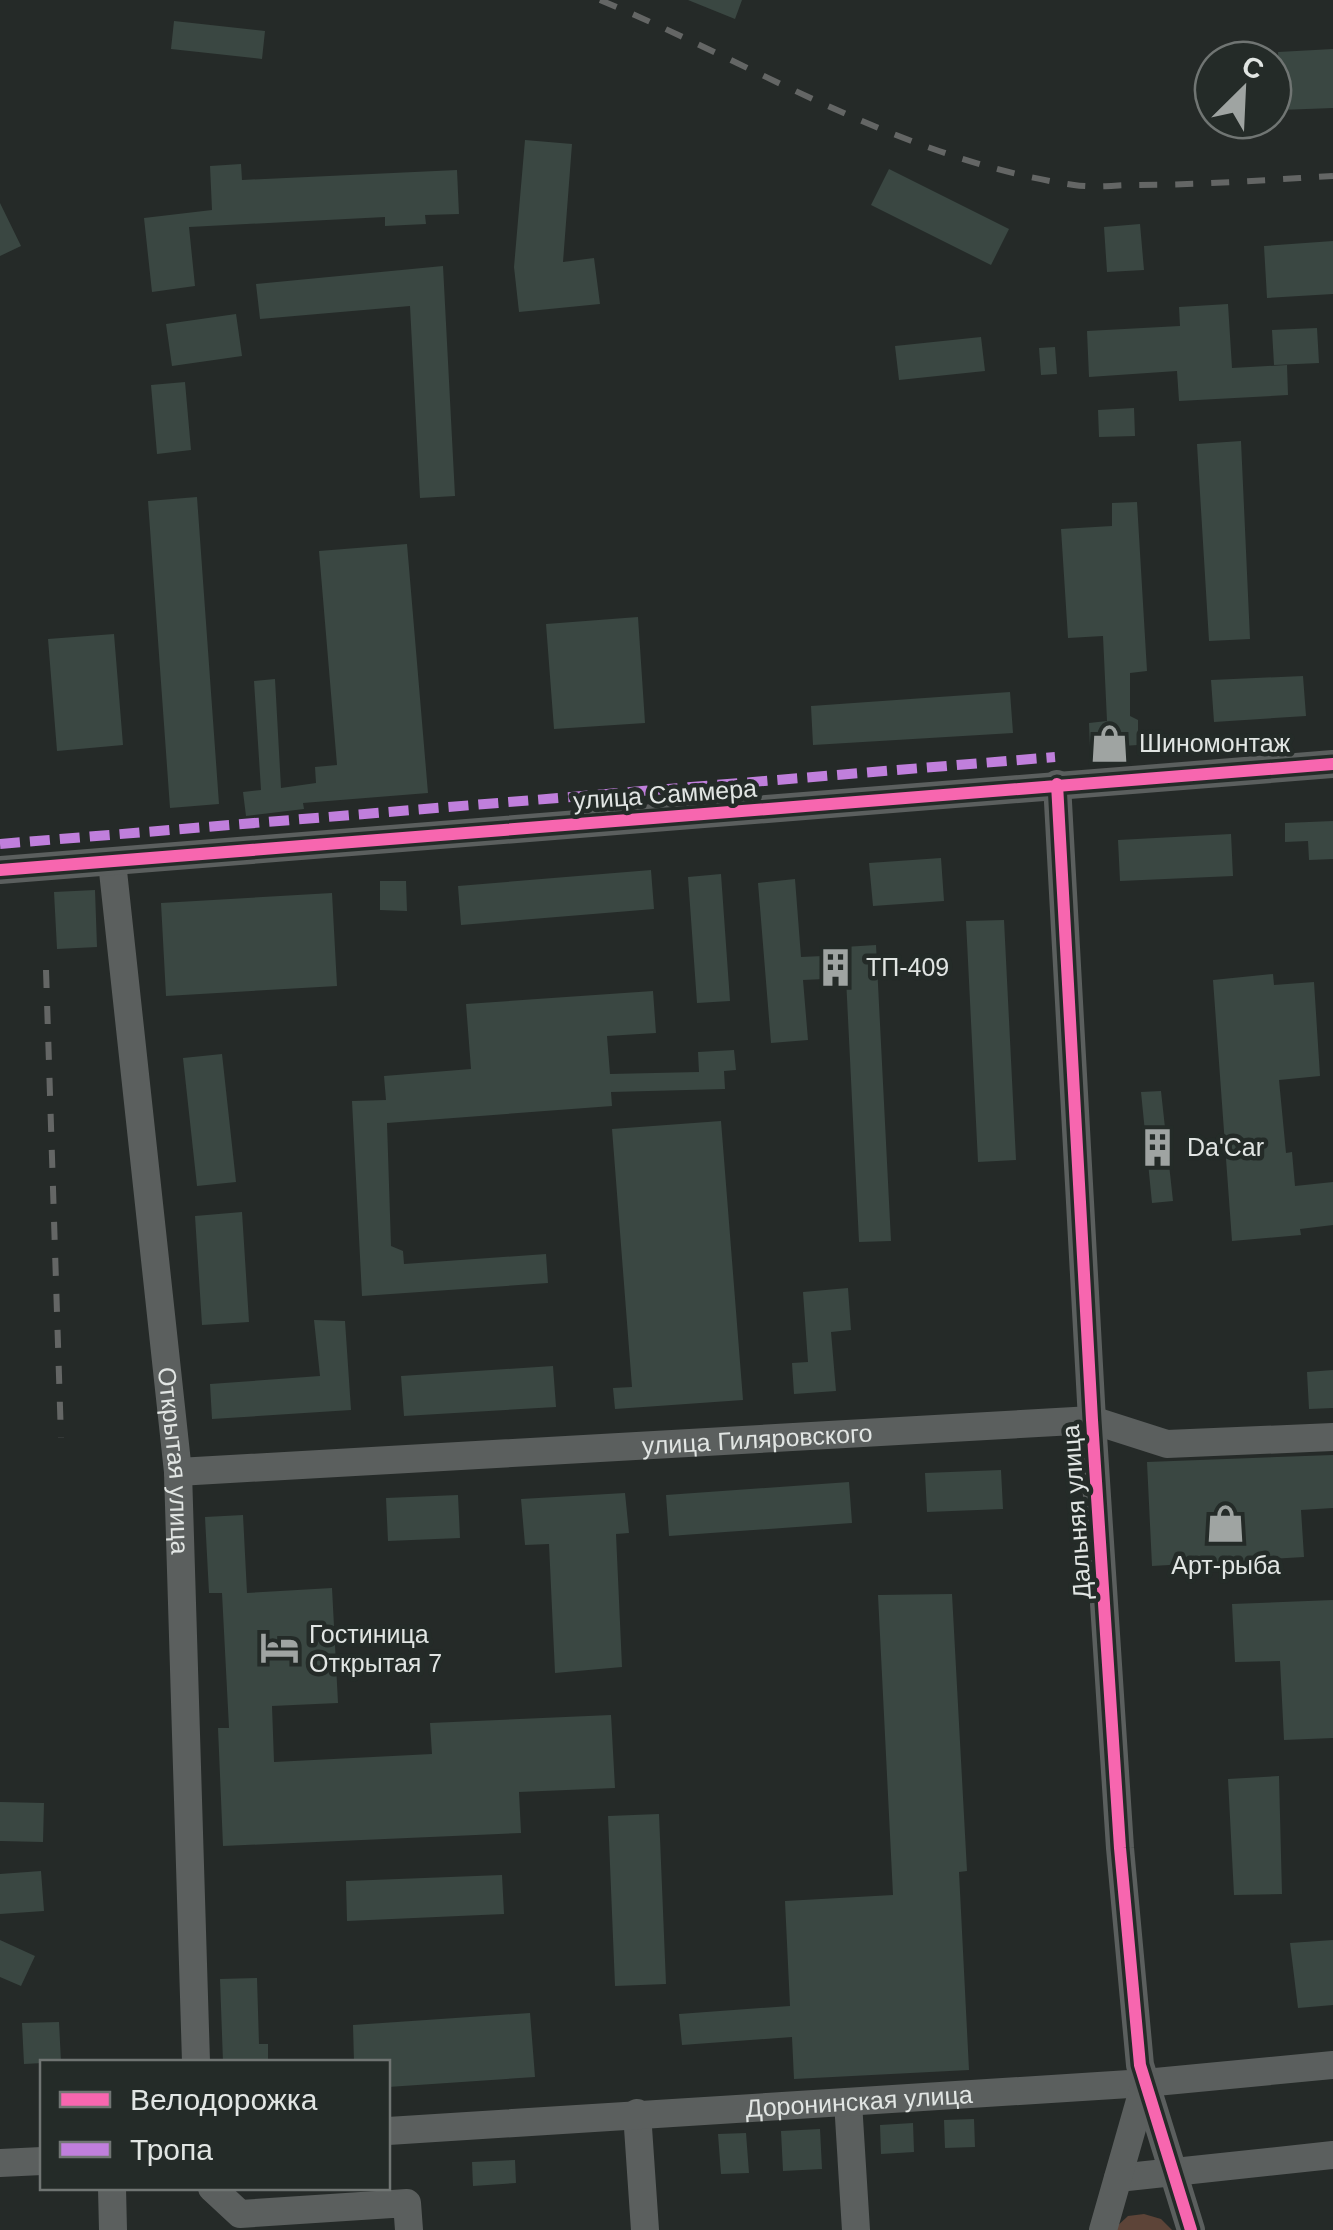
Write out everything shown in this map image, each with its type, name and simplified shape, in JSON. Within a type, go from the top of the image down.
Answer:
[{"type":"street","name":"улица Саммера","points":[[0,870],[1333,764]]},
{"type":"street","name":"Дальняя улица","points":[[1057,784],[1120,1848],[1145,2083],[1191,2230]]},
{"type":"street","name":"Открытая улица","points":[[112,862],[178,1472],[196,2060]]},
{"type":"street","name":"улица Гиляровского","points":[[178,1472],[1092,1420],[1167,1444],[1333,1437]]},
{"type":"street","name":"Доронинская улица","points":[[390,2130],[1145,2083],[1333,2065]]},
{"type":"street","name":"Дальняя улица","points":[[1104,2230],[1145,2083]]},
{"type":"street","points":[[848,2102],[856,2230]]},
{"type":"street","points":[[638,2113],[645,2230]]},
{"type":"street","points":[[1118,2178],[1333,2155]]},
{"type":"street","points":[[0,2163],[40,2161]]},
{"type":"street","points":[[112,2190],[113,2230]]},
{"type":"street","points":[[214,2190],[240,2214],[406,2202],[408,2230]]},
{"type":"shaded area","points":[[1144,2214],[1161,2219],[1172,2230],[1113,2230],[1128,2216]]},
{"type":"building","points":[[688,0],[742,0],[735,19]]},
{"type":"building","points":[[174,21],[265,31],[262,59],[171,49]]},
{"type":"building","points":[[1333,49],[1333,108],[1293,110],[1293,51]]},
{"type":"building","points":[[525,140],[572,144],[563,262],[594,258],[600,304],[519,312],[514,267]]},
{"type":"building","points":[[241,164],[242,180],[457,170],[459,214],[425,215],[426,224],[385,226],[385,217],[189,227],[195,286],[152,292],[144,218],[212,210],[210,166]]},
{"type":"building","points":[[889,169],[1009,229],[991,265],[871,205]]},
{"type":"building","points":[[0,203],[21,246],[0,256]]},
{"type":"building","points":[[1140,224],[1144,270],[1107,272],[1104,227]]},
{"type":"building","points":[[1333,241],[1333,294],[1267,298],[1264,246]]},
{"type":"building","points":[[443,266],[455,496],[420,498],[410,306],[260,319],[256,284]]},
{"type":"building","points":[[1228,304],[1232,368],[1287,365],[1288,395],[1179,401],[1177,371],[1089,377],[1087,331],[1180,326],[1179,307]]},
{"type":"building","points":[[236,314],[242,356],[172,366],[166,324]]},
{"type":"building","points":[[1317,328],[1319,363],[1274,365],[1272,330]]},
{"type":"building","points":[[981,337],[985,371],[899,380],[895,346]]},
{"type":"building","points":[[1055,347],[1057,374],[1041,375],[1039,348]]},
{"type":"building","points":[[185,382],[191,450],[157,454],[151,385]]},
{"type":"building","points":[[1134,408],[1135,436],[1099,437],[1098,410]]},
{"type":"building","points":[[1241,441],[1250,639],[1209,641],[1197,444]]},
{"type":"building","points":[[197,497],[219,804],[170,808],[148,501]]},
{"type":"building","points":[[1137,502],[1147,671],[1130,673],[1130,716],[1138,720],[1138,745],[1090,748],[1089,723],[1107,721],[1103,636],[1068,638],[1061,529],[1112,526],[1112,503]]},
{"type":"building","points":[[407,544],[428,793],[303,803],[304,809],[246,816],[243,792],[261,790],[254,681],[275,679],[281,788],[316,783],[315,767],[337,765],[319,551]]},
{"type":"building","points":[[638,617],[645,723],[554,729],[546,624]]},
{"type":"building","points":[[114,634],[123,745],[57,751],[48,639]]},
{"type":"building","points":[[1303,676],[1306,716],[1214,722],[1211,680]]},
{"type":"building","points":[[1010,692],[1013,733],[813,745],[811,706]]},
{"type":"building","points":[[1333,821],[1333,859],[1309,860],[1308,841],[1285,842],[1285,823]]},
{"type":"building","points":[[1231,834],[1233,876],[1120,881],[1118,840]]},
{"type":"building","points":[[941,858],[944,901],[873,906],[869,863]]},
{"type":"building","points":[[651,870],[654,909],[461,925],[458,886]]},
{"type":"building","points":[[721,874],[730,1001],[697,1003],[688,877]]},
{"type":"building","points":[[795,879],[801,957],[844,955],[844,947],[876,945],[891,1241],[859,1242],[846,978],[803,980],[808,1040],[771,1043],[758,883]]},
{"type":"building","points":[[380,881],[406,881],[407,911],[380,910]]},
{"type":"building","points":[[95,890],[97,947],[57,949],[54,892]]},
{"type":"building","points":[[332,893],[337,986],[166,996],[161,903]]},
{"type":"building","points":[[1004,920],[1016,1160],[978,1162],[966,921]]},
{"type":"building","points":[[1273,974],[1274,985],[1314,982],[1320,1076],[1279,1080],[1286,1153],[1292,1152],[1295,1186],[1333,1182],[1333,1225],[1300,1229],[1301,1235],[1232,1241],[1213,980]]},
{"type":"building","points":[[653,991],[656,1033],[607,1036],[610,1074],[699,1072],[698,1052],[734,1050],[736,1070],[724,1071],[725,1089],[611,1092],[612,1106],[387,1123],[391,1246],[403,1251],[404,1264],[546,1254],[548,1283],[362,1296],[352,1101],[386,1100],[384,1076],[471,1069],[466,1004]]},
{"type":"building","points":[[222,1054],[236,1182],[197,1186],[183,1058]]},
{"type":"building","name":"Da'Car","points":[[1161,1091],[1173,1201],[1152,1203],[1141,1092]]},
{"type":"building","points":[[721,1121],[743,1400],[615,1409],[613,1388],[632,1387],[612,1129]]},
{"type":"building","points":[[242,1212],[249,1322],[202,1325],[195,1216]]},
{"type":"building","points":[[848,1288],[851,1330],[831,1332],[836,1391],[794,1394],[792,1363],[808,1362],[803,1292]]},
{"type":"building","points":[[314,1320],[345,1321],[351,1410],[212,1419],[210,1384],[320,1376]]},
{"type":"building","points":[[553,1366],[556,1407],[404,1416],[401,1376]]},
{"type":"building","points":[[1333,1370],[1333,1408],[1309,1409],[1307,1372]]},
{"type":"building","name":"Арт-рыба","points":[[1333,1455],[1333,1508],[1301,1510],[1304,1557],[1152,1566],[1147,1462]]},
{"type":"building","points":[[1001,1470],[1003,1509],[927,1512],[925,1473]]},
{"type":"building","points":[[849,1482],[852,1523],[669,1536],[666,1495]]},
{"type":"building","points":[[625,1493],[629,1533],[616,1534],[622,1667],[555,1673],[549,1544],[525,1545],[521,1499]]},
{"type":"building","points":[[458,1495],[460,1538],[388,1541],[386,1498]]},
{"type":"building","points":[[243,1515],[247,1593],[332,1588],[338,1703],[272,1706],[274,1762],[432,1754],[430,1723],[611,1715],[615,1788],[519,1792],[521,1833],[223,1846],[218,1728],[229,1728],[222,1593],[209,1593],[205,1517]]},
{"type":"building","points":[[952,1594],[967,1871],[959,1872],[969,2070],[794,2079],[792,2037],[682,2045],[679,2014],[790,2006],[785,1901],[893,1895],[878,1595]]},
{"type":"building","points":[[1333,1600],[1333,1738],[1284,1740],[1280,1661],[1235,1662],[1232,1604]]},
{"type":"building","points":[[1279,1776],[1282,1894],[1234,1895],[1228,1779]]},
{"type":"building","points":[[0,1802],[44,1803],[43,1842],[0,1841]]},
{"type":"building","points":[[659,1814],[666,1984],[615,1986],[608,1816]]},
{"type":"building","points":[[41,1871],[44,1911],[0,1914],[0,1874]]},
{"type":"building","points":[[502,1875],[504,1914],[347,1921],[346,1881]]},
{"type":"building","points":[[0,1940],[35,1956],[21,1986],[0,1977]]},
{"type":"building","points":[[1333,1940],[1333,2005],[1298,2008],[1290,1943]]},
{"type":"building","points":[[257,1978],[259,2044],[268,2044],[268,2060],[223,2060],[220,1979]]},
{"type":"building","points":[[530,2013],[535,2077],[390,2087],[390,2060],[354,2060],[353,2025]]},
{"type":"building","points":[[59,2022],[61,2060],[24,2064],[22,2023]]},
{"type":"building","points":[[974,2119],[975,2147],[945,2148],[944,2120]]},
{"type":"building","points":[[913,2123],[914,2152],[881,2154],[880,2125]]},
{"type":"building","points":[[820,2129],[822,2169],[783,2171],[781,2131]]},
{"type":"building","points":[[746,2133],[749,2173],[721,2174],[718,2134]]},
{"type":"building","points":[[515,2160],[516,2183],[473,2186],[472,2162]]},
{"type":"railway","points":[[600,0],[890,133],[1011,173],[1089,186],[1333,176]]},
{"type":"railway","points":[[46,970],[61,1438]]},
{"type":"marked path","points":[[0,844],[1055,757]]},
{"type":"cycle path","points":[[0,870],[1333,764]]},
{"type":"cycle path","points":[[1057,784],[1092,1420],[1120,1848],[1140,2065],[1191,2230]]},
{"type":"place","name":"Шиномонтаж","points":[[1109,743]]},
{"type":"place","name":"ТП-409","points":[[836,967]]},
{"type":"place","name":"Da'Car","points":[[1157,1147]]},
{"type":"place","name":"Арт-рыба","points":[[1226,1524]]},
{"type":"place","name":"Гостиница Открытая 7","points":[[279,1648]]}]
